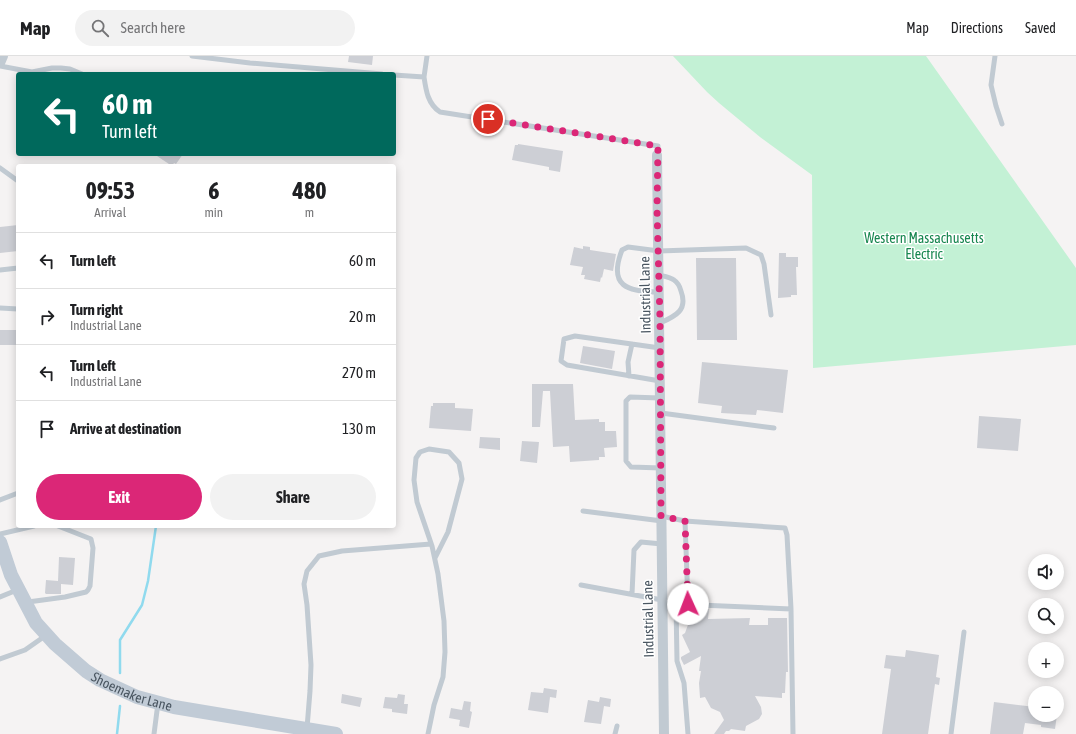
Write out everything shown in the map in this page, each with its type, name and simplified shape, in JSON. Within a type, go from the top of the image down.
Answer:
[{"type":"street","points":[[0,64],[3,56]]},
{"type":"street","name":"Industrial Lane","points":[[657,155],[664,734]]},
{"type":"street","name":"Shoemaker Lane","points":[[0,542],[7,567],[36,623],[46,635],[92,675],[117,689],[158,703],[236,718],[336,734]]},
{"type":"lane","points":[[192,56],[362,72]]},
{"type":"lane","points":[[396,75],[424,78],[427,56]]},
{"type":"lane","points":[[994,56],[991,85],[1002,124]]},
{"type":"lane","points":[[0,64],[32,72],[52,68],[60,68],[76,72]]},
{"type":"lane","name":"Industrial Lane","points":[[424,78],[426,92],[431,104],[440,112],[658,146],[657,155]]},
{"type":"lane","points":[[0,168],[16,179]]},
{"type":"lane","points":[[659,292],[645,292],[632,289],[622,284],[617,276],[618,260],[622,250],[628,247],[659,251],[746,248],[761,255],[764,264],[771,314]]},
{"type":"lane","points":[[0,270],[16,268]]},
{"type":"lane","points":[[659,275],[674,280],[679,286],[683,303],[680,311],[674,317],[660,322]]},
{"type":"lane","points":[[0,308],[16,309]]},
{"type":"lane","points":[[660,348],[575,336],[564,339],[561,361],[567,365],[660,381]]},
{"type":"lane","points":[[629,376],[628,362],[632,344]]},
{"type":"lane","points":[[660,398],[630,397],[626,401],[626,461],[631,467],[661,468]]},
{"type":"lane","points":[[661,413],[774,428]]},
{"type":"lane","points":[[428,734],[445,659],[444,621],[440,582],[431,544],[417,502],[414,480],[416,458],[420,452],[429,449],[448,452],[459,463],[462,479],[448,532],[435,558]]},
{"type":"lane","points":[[0,500],[16,494]]},
{"type":"lane","points":[[583,511],[685,521],[785,528],[791,609],[793,734]]},
{"type":"lane","points":[[685,521],[688,604]]},
{"type":"lane","points":[[0,534],[26,528]]},
{"type":"lane","points":[[25,603],[75,595],[86,592],[90,586],[93,548],[91,539],[63,528]]},
{"type":"lane","points":[[632,594],[634,550],[641,542],[662,544]]},
{"type":"lane","points":[[306,729],[311,665],[304,584],[307,572],[319,556],[342,551],[431,544]]},
{"type":"lane","points":[[581,585],[676,604],[791,609]]},
{"type":"lane","points":[[0,597],[18,590]]},
{"type":"lane","points":[[676,604],[677,661],[684,683],[688,734]]},
{"type":"lane","points":[[951,734],[964,632]]},
{"type":"lane","points":[[0,659],[25,650],[46,635]]},
{"type":"lane","points":[[154,734],[158,703]]},
{"type":"lane","points":[[615,734],[617,726]]},
{"type":"green space","name":"Western Massachusetts Electric","points":[[673,56],[926,56],[1076,268],[1076,345],[813,368],[812,175],[760,137],[719,103]]},
{"type":"building","points":[[349,56],[373,56],[372,65],[348,62]]},
{"type":"building","points":[[518,144],[563,151],[560,172],[549,170],[549,167],[512,160],[515,145]]},
{"type":"building","points":[[157,156],[182,156],[176,164],[169,164]]},
{"type":"building","points":[[16,225],[16,251],[0,253],[0,227]]},
{"type":"building","points":[[583,246],[590,247],[590,250],[616,254],[613,271],[604,269],[600,282],[584,279],[585,275],[581,275],[583,267],[570,265],[574,247],[583,249]]},
{"type":"building","points":[[779,253],[786,253],[786,257],[798,257],[798,267],[796,267],[797,295],[778,298]]},
{"type":"building","points":[[696,258],[736,258],[737,340],[697,340]]},
{"type":"building","points":[[0,330],[16,330],[16,345],[0,345]]},
{"type":"building","points":[[583,346],[615,351],[612,369],[580,363]]},
{"type":"building","points":[[702,362],[788,370],[783,413],[757,410],[756,415],[721,413],[722,406],[698,403]]},
{"type":"building","points":[[532,384],[573,384],[575,420],[599,419],[599,422],[605,422],[605,431],[616,431],[617,447],[604,448],[605,457],[599,457],[599,460],[570,462],[569,446],[553,447],[550,391],[543,391],[540,427],[532,427]]},
{"type":"building","points":[[433,403],[455,403],[455,408],[473,409],[471,431],[429,428],[431,406],[433,406]]},
{"type":"building","points":[[979,416],[1021,419],[1018,451],[977,448]]},
{"type":"building","points":[[480,437],[500,438],[500,450],[479,448]]},
{"type":"building","points":[[522,441],[539,442],[537,463],[520,461]]},
{"type":"building","points":[[59,557],[75,558],[73,585],[61,584],[61,594],[46,594],[46,580],[58,581]]},
{"type":"building","points":[[704,609],[709,609],[708,619],[750,618],[749,625],[768,625],[768,618],[787,618],[788,672],[786,672],[785,693],[782,693],[782,698],[755,696],[761,707],[762,714],[759,719],[746,726],[745,731],[731,729],[726,731],[724,734],[714,734],[724,720],[720,712],[711,708],[705,697],[700,698],[699,683],[701,671],[699,671],[701,656],[684,665],[681,659],[681,657],[690,652],[682,635],[685,633],[689,622],[693,618],[700,619]]},
{"type":"building","points":[[906,650],[939,655],[936,677],[940,678],[939,685],[935,684],[928,734],[882,734],[891,669],[884,668],[886,655],[905,657]]},
{"type":"building","points":[[544,688],[557,690],[556,698],[550,697],[548,713],[528,710],[531,692],[543,693]]},
{"type":"building","points":[[342,694],[362,698],[360,707],[341,703]]},
{"type":"building","points":[[398,694],[405,695],[404,704],[408,704],[407,714],[392,712],[392,709],[383,708],[385,697],[397,698]]},
{"type":"building","points":[[600,697],[611,699],[610,707],[604,706],[601,724],[584,722],[588,700],[599,702]]},
{"type":"building","points":[[464,701],[471,702],[470,711],[472,712],[469,728],[459,726],[460,720],[449,718],[451,708],[462,710]]},
{"type":"building","points":[[994,702],[1028,706],[1028,722],[1056,722],[1055,729],[1025,723],[1023,734],[990,734]]},
{"type":"waterway","points":[[120,673],[120,640],[142,605],[148,581],[156,528]]},
{"type":"waterway","points":[[117,734],[120,706]]},
{"type":"route","points":[[488,119],[658,146],[657,209],[660,319],[661,516],[685,521],[688,604]]}]
